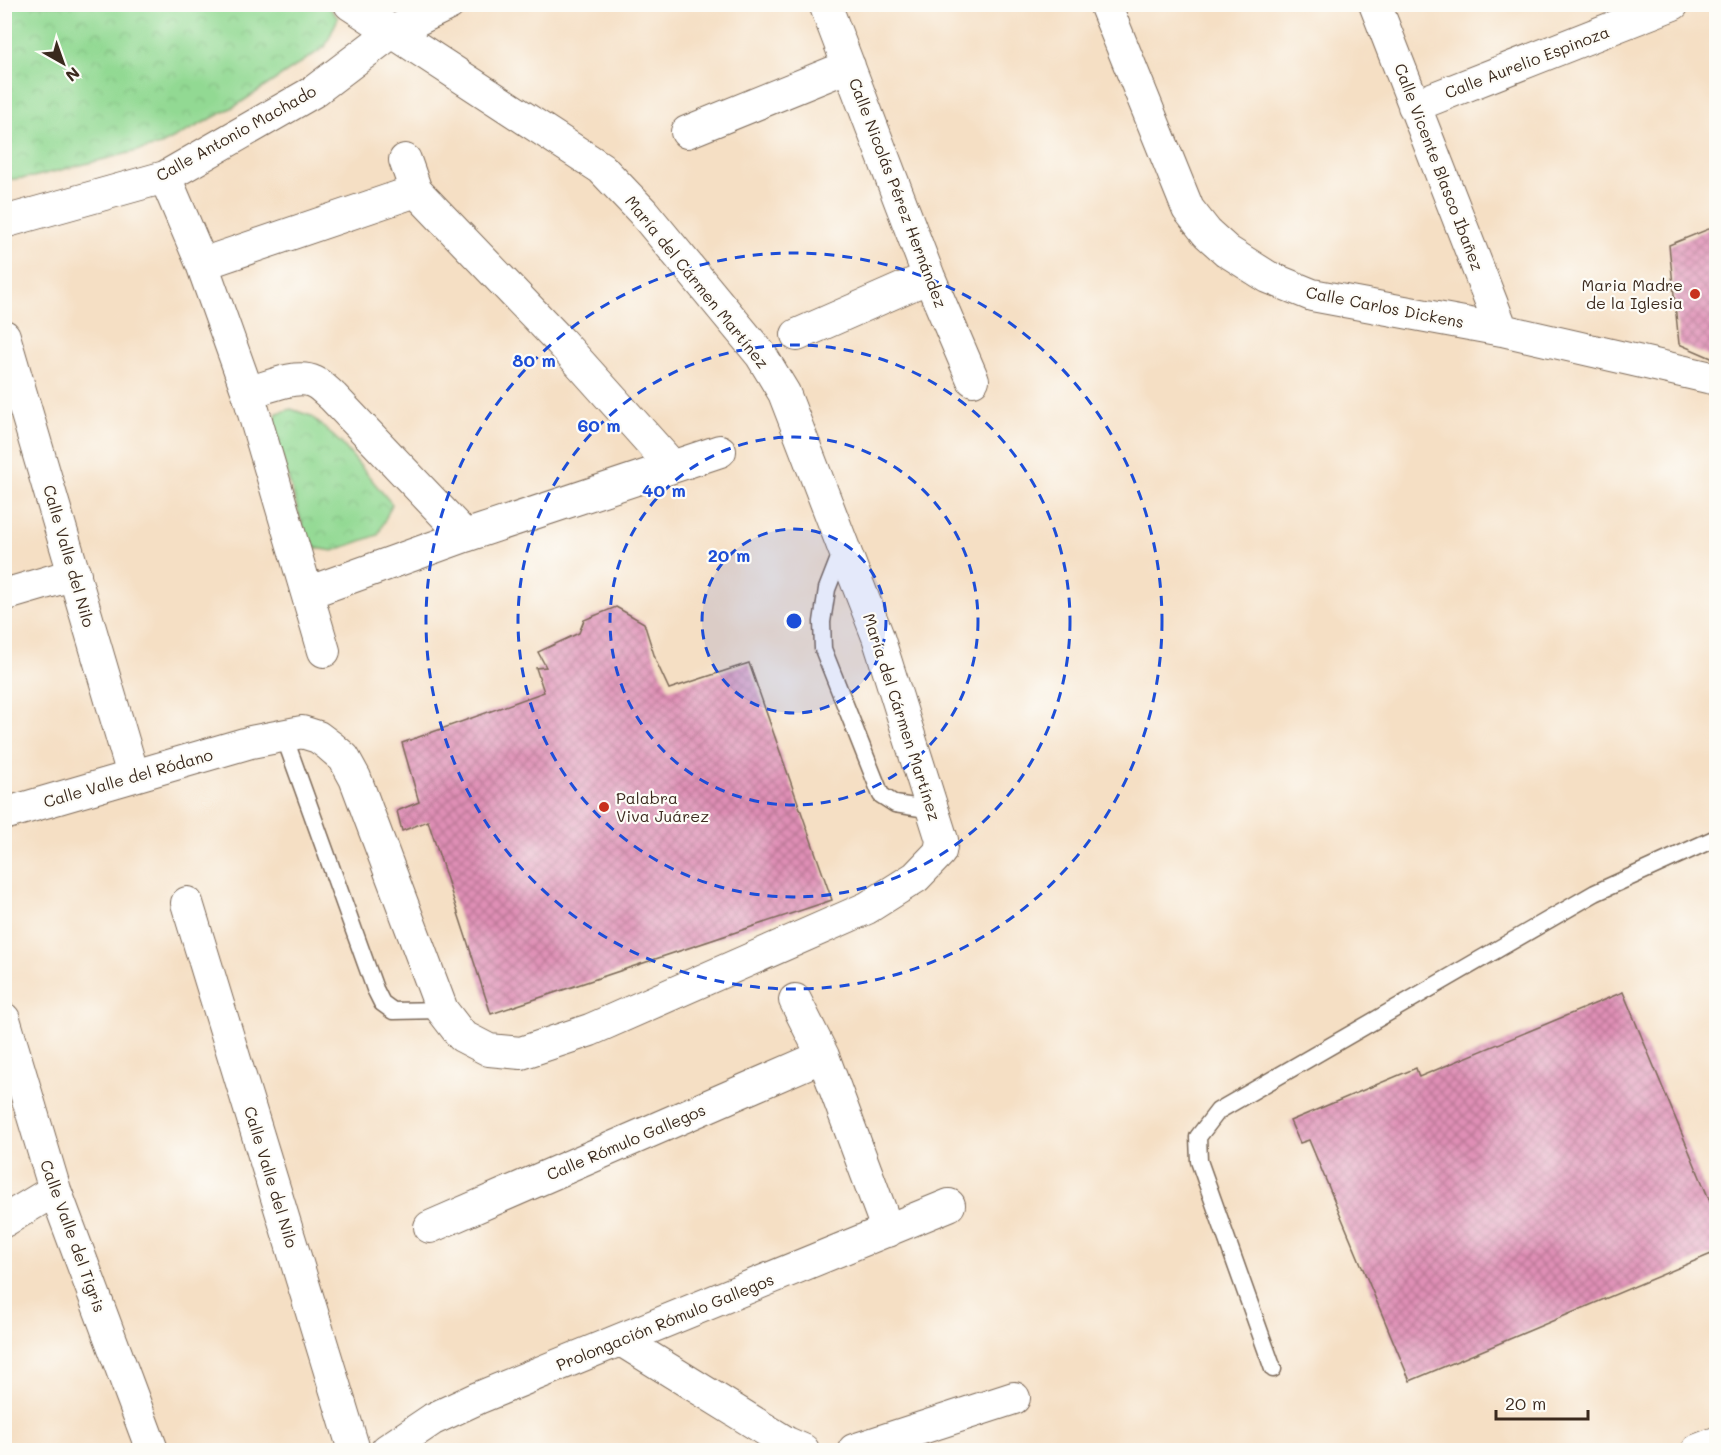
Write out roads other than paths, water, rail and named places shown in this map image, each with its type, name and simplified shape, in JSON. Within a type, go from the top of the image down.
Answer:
[{"type":"street","name":"María del Cármen Martínez","points":[[350,4],[601,168],[643,212],[761,355],[784,393],[878,637],[942,840]]},
{"type":"street","name":"Calle Antonio Machado","points":[[4,222],[165,177],[313,92],[392,32],[449,4]]},
{"type":"street","name":"Calle Nicolás Pérez Hernández","points":[[825,4],[929,277],[973,380]]},
{"type":"street","name":"Calle Carlos Dickens","points":[[1105,4],[1188,209],[1207,233],[1227,251],[1268,277],[1312,295],[1502,330],[1716,380]]},
{"type":"street","name":"Calle Vicente Blasco Ibañez","points":[[1375,4],[1502,330]]},
{"type":"street","name":"Calle Aurelio Espinoza","points":[[1414,106],[1673,4]]},
{"type":"street","points":[[687,132],[849,66]]},
{"type":"street","points":[[405,160],[416,191],[560,341],[672,466]]},
{"type":"street","points":[[165,177],[202,264],[248,393],[324,651]]},
{"type":"street","points":[[202,264],[416,191]]},
{"type":"street","points":[[797,335],[929,277]]},
{"type":"street","name":"Calle Valle del Nilo","points":[[4,336],[133,775]]},
{"type":"street","points":[[248,393],[293,380],[307,379],[317,383],[465,536]]},
{"type":"street","points":[[307,593],[465,536],[720,451]]},
{"type":"street","points":[[4,595],[75,574]]},
{"type":"street","name":"Calle Valle del Ródano","points":[[4,814],[251,742],[302,732],[318,737],[344,758],[355,777],[442,1010],[462,1035],[489,1050],[521,1053],[590,1030],[867,908],[916,877],[940,852],[942,840]]},
{"type":"street","name":"Calle Valle del Nilo","points":[[188,903],[354,1450]]},
{"type":"street","points":[[795,1000],[823,1056],[888,1231]]},
{"type":"street","name":"Calle Valle del Tigris","points":[[4,1019],[55,1190],[152,1450]]},
{"type":"street","name":"Calle Rómulo Gallegos","points":[[430,1227],[823,1056]]},
{"type":"street","points":[[4,1221],[55,1190]]},
{"type":"street","name":"Prolongación Rómulo Gallegos","points":[[387,1450],[433,1419],[451,1411],[949,1205]]},
{"type":"street","points":[[621,1340],[787,1443],[803,1450]]},
{"type":"street","points":[[854,1450],[1014,1398]]},
{"type":"street","points":[[1698,1450],[1716,1443]]},
{"type":"lane","points":[[843,547],[827,589],[822,622],[823,649],[881,795],[895,804],[933,810]]},
{"type":"lane","points":[[285,736],[371,978],[382,1003],[393,1011],[442,1010]]},
{"type":"lane","points":[[1273,1369],[1199,1161],[1198,1137],[1218,1111],[1595,893],[1716,838]]},
{"type":"place","name":"Maria Madre de la Iglesia","points":[[1695,294]]},
{"type":"place","name":"Palabra Viva Juárez","points":[[604,807]]}]
